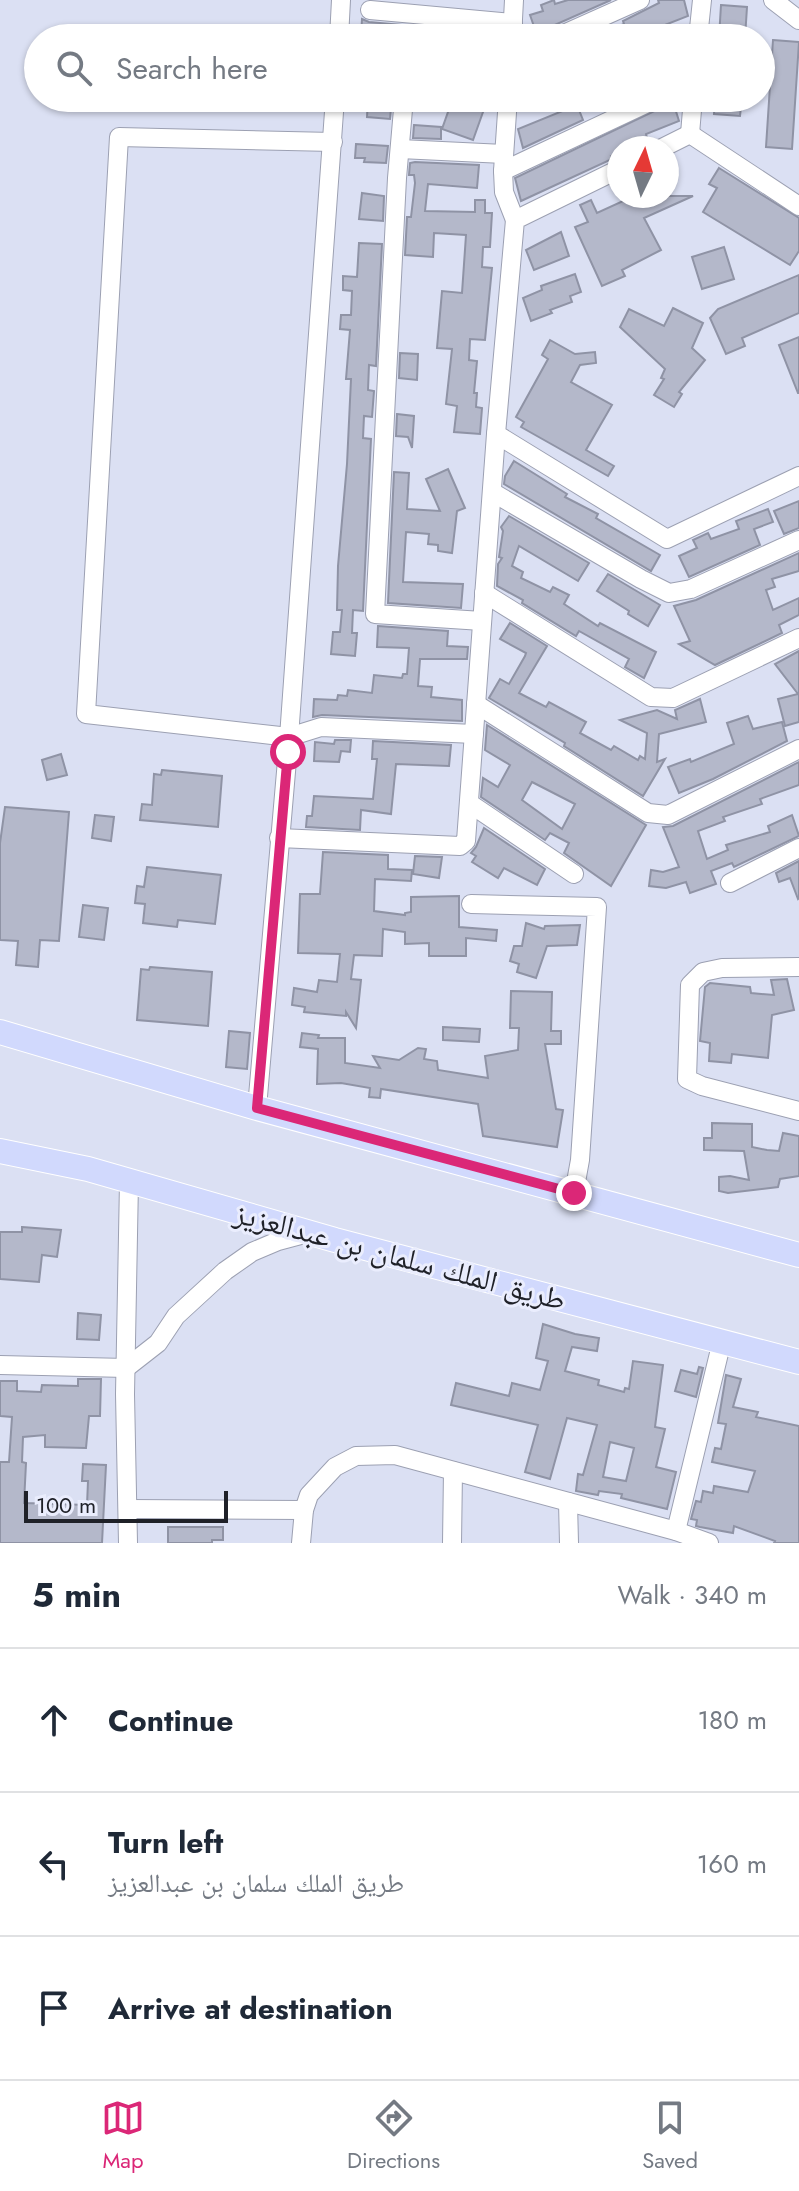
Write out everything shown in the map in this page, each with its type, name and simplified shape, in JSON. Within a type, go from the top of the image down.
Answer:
[{"type":"main road","points":[[0,1032],[257,1108],[799,1255]]},
{"type":"main road","points":[[0,1144],[88,1169]]},
{"type":"main road","name":"طريق الملك سلمان بن عبدالعزيز","points":[[0,1151],[88,1169],[308,1233],[799,1362]]},
{"type":"street","points":[[340,24],[341,0]]},
{"type":"street","points":[[512,24],[514,0]]},
{"type":"street","points":[[586,24],[640,0]]},
{"type":"street","points":[[699,24],[702,0]]},
{"type":"street","points":[[773,0],[799,20]]},
{"type":"street","points":[[370,10],[469,24]]},
{"type":"street","points":[[257,1108],[289,737],[334,112]]},
{"type":"street","points":[[403,112],[375,614],[482,621]]},
{"type":"street","points":[[279,838],[460,846],[466,841],[515,220],[504,192],[507,112]]},
{"type":"street","points":[[400,149],[503,162],[624,112]]},
{"type":"street","points":[[690,134],[692,112]]},
{"type":"street","points":[[679,140],[690,134]]},
{"type":"street","points":[[690,134],[799,206]]},
{"type":"street","points":[[333,142],[119,137],[86,714],[289,737],[321,727],[474,734]]},
{"type":"street","points":[[515,220],[607,175]]},
{"type":"street","points":[[496,434],[667,539],[799,476]]},
{"type":"street","points":[[492,492],[669,593],[691,589],[799,540]]},
{"type":"street","points":[[484,593],[651,697],[673,698],[799,638]]},
{"type":"street","points":[[476,704],[648,813],[668,815],[799,749]]},
{"type":"street","points":[[469,803],[574,874]]},
{"type":"street","points":[[730,883],[799,848]]},
{"type":"street","points":[[471,904],[597,907],[580,1160],[574,1193]]},
{"type":"street","points":[[799,967],[722,968],[703,972],[690,985],[687,1079],[702,1086],[799,1111]]},
{"type":"street","points":[[128,1543],[126,1368],[129,1182]]},
{"type":"street","points":[[0,1365],[126,1368],[158,1343],[176,1316],[225,1271],[252,1252],[308,1233]]},
{"type":"street","points":[[676,1531],[722,1341]]},
{"type":"street","points":[[301,1543],[304,1510],[309,1495],[335,1467],[356,1456],[395,1455],[676,1531],[709,1543]]},
{"type":"street","points":[[452,1543],[453,1471]]},
{"type":"street","points":[[568,1502],[569,1543]]},
{"type":"street","points":[[128,1509],[304,1510]]},
{"type":"building","points":[[554,0],[555,4],[568,0],[611,0],[557,24],[533,24],[530,15],[543,11],[541,5]]},
{"type":"building","points":[[658,0],[684,0],[688,16],[667,24],[624,24],[623,21],[659,3]]},
{"type":"building","points":[[721,5],[747,7],[746,24],[720,24]]},
{"type":"building","points":[[362,19],[391,24],[362,24]]},
{"type":"building","points":[[775,40],[799,42],[792,149],[766,147],[768,112],[775,112]]},
{"type":"building","points":[[367,112],[391,112],[390,119],[367,117]]},
{"type":"building","points":[[448,112],[483,112],[473,140],[442,129]]},
{"type":"building","points":[[560,112],[580,112],[583,120],[523,148],[518,129]]},
{"type":"building","points":[[652,112],[676,112],[679,121],[646,136],[607,136],[607,161],[521,201],[515,178]]},
{"type":"building","points":[[714,112],[740,112],[740,116]]},
{"type":"building","points":[[414,125],[441,127],[441,139],[413,138]]},
{"type":"building","points":[[356,144],[388,146],[386,163],[364,162],[365,158],[355,158]]},
{"type":"building","points":[[410,163],[479,165],[477,188],[428,184],[425,211],[475,212],[475,200],[485,200],[485,213],[492,213],[490,247],[483,247],[482,267],[492,268],[485,340],[470,339],[469,360],[477,361],[476,407],[482,408],[480,434],[454,432],[457,406],[446,404],[452,349],[437,348],[442,291],[462,293],[466,235],[434,233],[433,257],[405,255],[407,217],[411,217],[415,183],[414,175],[409,175]]},
{"type":"building","points":[[719,168],[799,218],[799,251],[790,265],[703,212],[717,188],[709,184]]},
{"type":"building","points":[[362,193],[384,196],[383,221],[359,219]]},
{"type":"building","points":[[679,196],[693,196],[679,202]]},
{"type":"building","points":[[591,200],[597,213],[608,208],[666,208],[644,218],[661,250],[622,270],[625,276],[602,286],[575,227],[588,222],[580,205]]},
{"type":"building","points":[[561,232],[569,256],[534,270],[526,250]]},
{"type":"building","points":[[359,243],[382,244],[376,366],[369,365],[368,390],[374,391],[372,417],[364,416],[363,438],[371,439],[363,611],[353,610],[352,633],[357,633],[355,656],[331,654],[333,632],[340,632],[342,610],[337,610],[338,566],[351,379],[346,379],[350,330],[340,329],[341,315],[351,315],[352,291],[343,290],[343,276],[357,277]]},
{"type":"building","points":[[724,247],[734,279],[702,289],[692,257]]},
{"type":"building","points":[[575,274],[581,292],[570,296],[572,302],[531,321],[523,298],[542,290],[541,286]]},
{"type":"building","points":[[799,275],[799,313],[742,338],[745,346],[726,354],[710,318],[718,309]]},
{"type":"building","points":[[673,308],[703,323],[692,348],[705,360],[679,392],[682,394],[674,407],[654,395],[664,379],[661,378],[665,369],[620,327],[629,309],[664,326]]},
{"type":"building","points":[[799,337],[799,393],[798,393],[779,345]]},
{"type":"building","points":[[550,340],[575,354],[595,352],[596,363],[580,365],[571,382],[612,405],[586,450],[614,466],[608,476],[521,427],[524,422],[516,417],[548,359],[542,355]]},
{"type":"building","points":[[400,353],[418,354],[417,380],[399,378]]},
{"type":"building","points":[[397,414],[414,416],[412,448],[408,437],[396,436]]},
{"type":"building","points":[[514,461],[567,494],[565,497],[598,514],[596,518],[660,555],[651,571],[504,484]]},
{"type":"building","points":[[448,469],[465,508],[457,511],[452,553],[438,551],[438,545],[428,544],[429,534],[406,532],[403,582],[463,584],[461,608],[388,603],[394,472],[409,473],[407,509],[440,511],[426,479]]},
{"type":"building","points":[[799,501],[799,528],[784,534],[774,511]]},
{"type":"building","points":[[768,509],[773,522],[754,529],[760,545],[689,577],[679,556],[697,548],[693,540],[708,533],[711,539],[739,529],[736,521]]},
{"type":"building","points":[[509,516],[589,563],[578,581],[519,546],[512,566],[523,572],[521,578],[550,592],[553,587],[569,595],[564,604],[598,626],[600,623],[656,652],[644,678],[625,667],[629,659],[579,631],[576,636],[497,586],[498,564],[502,558],[499,557],[501,527]]},
{"type":"building","points":[[799,553],[799,571],[772,579],[775,587],[766,590],[773,610],[799,598],[799,615],[779,625],[782,633],[715,665],[679,644],[690,641],[674,606],[696,600]]},
{"type":"building","points":[[608,574],[660,605],[648,626],[597,591]]},
{"type":"building","points":[[510,623],[547,646],[519,693],[546,707],[549,702],[586,722],[580,733],[611,750],[614,746],[638,760],[640,756],[645,759],[647,733],[620,720],[657,710],[677,719],[675,710],[700,699],[706,722],[659,734],[657,762],[665,759],[643,796],[564,746],[565,743],[489,698],[500,679],[509,684],[526,653],[500,639]]},
{"type":"building","points":[[378,626],[448,631],[447,646],[468,647],[467,659],[420,659],[418,686],[432,687],[431,697],[462,700],[462,721],[313,717],[314,699],[337,700],[338,695],[347,696],[348,690],[372,693],[374,675],[402,678],[403,674],[407,674],[409,648],[377,647]]},
{"type":"building","points":[[799,651],[799,722],[785,726],[778,699],[798,694],[775,664]]},
{"type":"building","points":[[748,716],[753,729],[782,722],[787,741],[679,793],[668,767],[690,759],[691,762],[734,744],[727,723]]},
{"type":"building","points":[[487,725],[646,825],[611,886],[564,853],[569,843],[550,833],[545,840],[481,797],[483,778],[498,787],[510,765],[485,750]],"holes":[[[532,782],[575,804],[562,829],[522,800]]]},
{"type":"building","points":[[335,740],[351,740],[350,752],[341,751],[339,762],[314,761],[315,742],[334,744]]},
{"type":"building","points":[[373,741],[451,745],[449,766],[396,764],[391,814],[361,810],[360,830],[306,827],[307,816],[312,816],[314,796],[373,799],[377,759],[372,759]]},
{"type":"building","points":[[61,754],[67,775],[47,780],[42,760]]},
{"type":"building","points":[[799,762],[799,785],[760,799],[762,804],[723,817],[725,821],[698,831],[707,859],[728,850],[726,845],[770,832],[768,826],[792,815],[799,836],[734,867],[732,863],[711,871],[716,884],[690,893],[686,882],[666,888],[649,886],[651,870],[663,872],[679,867],[663,827],[673,826]]},
{"type":"building","points":[[162,770],[222,776],[218,827],[140,820],[142,804],[152,805],[154,774],[161,775]]},
{"type":"building","points":[[5,807],[69,812],[59,941],[40,940],[38,967],[16,965],[18,941],[0,940],[0,843]]},
{"type":"building","points":[[95,815],[114,817],[111,841],[92,838]]},
{"type":"building","points":[[484,828],[545,869],[537,885],[504,868],[498,878],[472,862],[476,856],[471,853]]},
{"type":"building","points":[[323,852],[388,855],[388,869],[412,870],[411,881],[375,879],[374,911],[405,915],[411,912],[411,897],[459,896],[459,927],[497,930],[496,941],[466,938],[466,956],[429,956],[429,943],[405,944],[405,932],[383,929],[382,956],[354,955],[351,979],[361,980],[356,1028],[346,1012],[346,1016],[304,1012],[305,1007],[292,1005],[294,988],[317,992],[319,980],[337,982],[340,954],[298,953],[300,894],[320,894]]},
{"type":"building","points":[[415,856],[442,857],[439,878],[413,874]]},
{"type":"building","points":[[799,861],[798,899],[790,878],[779,882],[776,873]]},
{"type":"building","points":[[147,867],[221,875],[215,924],[178,920],[177,927],[143,923],[145,904],[135,903],[137,886],[144,887]]},
{"type":"building","points":[[83,905],[108,908],[104,940],[79,937]]},
{"type":"building","points":[[526,923],[544,929],[545,926],[580,925],[577,945],[547,946],[536,978],[517,972],[519,964],[510,961],[514,946],[522,946]]},
{"type":"building","points":[[150,967],[212,972],[208,1026],[137,1020],[141,969],[149,970]]},
{"type":"building","points":[[787,979],[794,1010],[772,1015],[768,1058],[732,1054],[731,1063],[709,1061],[710,1043],[700,1041],[705,987],[710,983],[750,987],[751,993],[774,995],[771,980]]},
{"type":"building","points":[[511,991],[552,992],[551,1031],[561,1031],[561,1044],[545,1044],[556,1109],[563,1110],[557,1147],[483,1136],[478,1104],[381,1089],[380,1098],[369,1097],[370,1088],[341,1083],[317,1084],[318,1049],[300,1047],[302,1033],[319,1035],[318,1038],[345,1038],[345,1063],[380,1068],[373,1056],[399,1060],[418,1048],[426,1049],[424,1059],[437,1061],[438,1070],[488,1078],[485,1056],[518,1050],[519,1028],[510,1028]]},
{"type":"building","points":[[443,1027],[480,1029],[479,1042],[443,1040]]},
{"type":"building","points":[[229,1031],[250,1033],[247,1069],[226,1067]]},
{"type":"building","points":[[712,1123],[752,1124],[752,1147],[767,1150],[779,1151],[783,1133],[799,1136],[799,1176],[780,1179],[778,1187],[728,1193],[719,1191],[719,1177],[749,1180],[744,1151],[704,1150],[704,1138],[712,1138]]},
{"type":"building","points":[[22,1227],[61,1230],[57,1257],[42,1255],[39,1282],[0,1279],[0,1232],[22,1232]]},
{"type":"building","points":[[78,1313],[101,1315],[99,1340],[77,1339]]},
{"type":"building","points":[[543,1324],[599,1338],[597,1351],[572,1347],[565,1371],[599,1380],[598,1385],[624,1392],[625,1388],[629,1389],[633,1361],[663,1365],[655,1427],[665,1429],[656,1467],[676,1472],[667,1509],[621,1498],[622,1494],[599,1491],[598,1495],[576,1491],[578,1474],[583,1475],[597,1425],[567,1418],[550,1479],[525,1472],[538,1425],[451,1405],[456,1383],[509,1396],[512,1383],[540,1390],[548,1361],[536,1358]],"holes":[[[610,1442],[634,1448],[626,1481],[603,1477]]]},
{"type":"building","points":[[699,1367],[703,1368],[696,1397],[675,1391],[681,1370],[697,1374]]},
{"type":"building","points":[[726,1375],[741,1379],[733,1407],[758,1412],[756,1417],[799,1426],[799,1543],[774,1543],[734,1526],[733,1533],[700,1527],[696,1526],[697,1520],[691,1519],[696,1501],[701,1502],[703,1491],[713,1493],[714,1486],[748,1492],[755,1471],[712,1462],[715,1448],[721,1449],[726,1424],[718,1423]]},
{"type":"building","points":[[78,1379],[101,1379],[100,1416],[89,1416],[86,1448],[45,1447],[45,1435],[23,1437],[22,1462],[26,1463],[24,1503],[87,1505],[88,1481],[82,1481],[83,1464],[106,1465],[102,1543],[0,1543],[0,1462],[9,1462],[12,1417],[0,1416],[0,1381],[17,1381],[17,1391],[41,1392],[42,1385],[78,1386]]},
{"type":"building","points":[[168,1527],[223,1527],[223,1540],[168,1543]]},
{"type":"route","points":[[288,752],[257,1108],[574,1193]]}]
